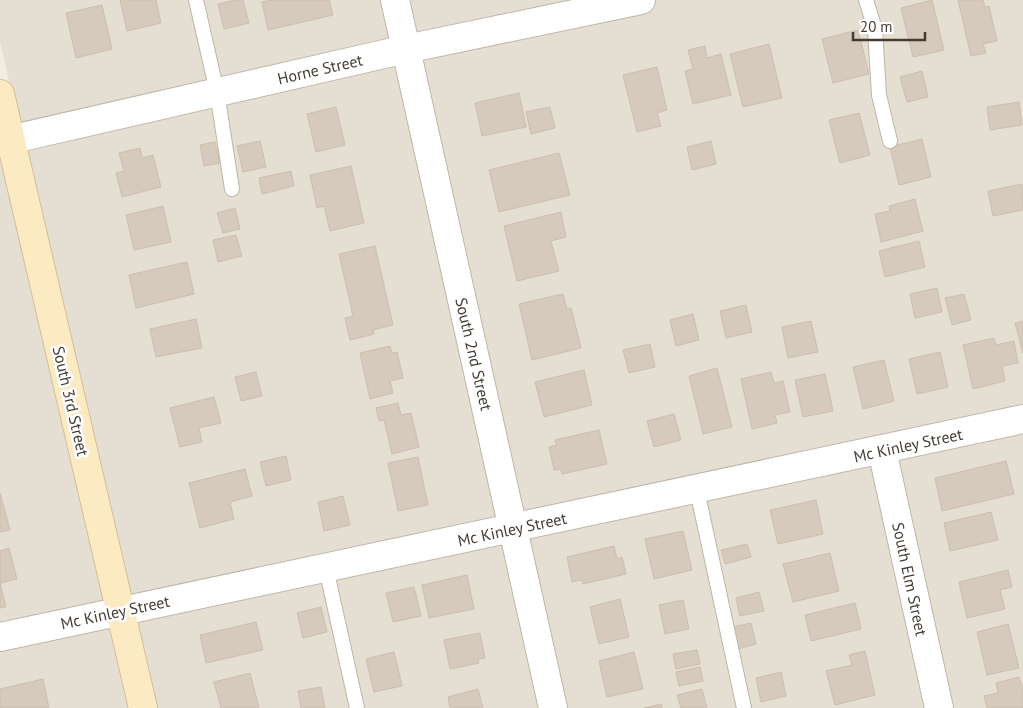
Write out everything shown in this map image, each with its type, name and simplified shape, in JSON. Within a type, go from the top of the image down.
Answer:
[{"type":"street","name":"South 2nd Street","points":[[394,0],[553,708]]},
{"type":"street","name":"Horne Street","points":[[5,141],[590,5],[641,0]]},
{"type":"street","name":"South 3rd Street","points":[[0,94],[5,141],[121,611],[143,708]]},
{"type":"street","name":"Mc Kinley Street","points":[[0,637],[698,490],[1023,419]]},
{"type":"street","name":"South Elm Street","points":[[882,450],[939,708]]},
{"type":"lane","points":[[196,0],[218,92],[232,190]]},
{"type":"lane","points":[[866,0],[875,29],[879,95],[890,141]]},
{"type":"lane","points":[[698,490],[744,708]]},
{"type":"lane","points":[[326,568],[357,708]]},
{"type":"shaded area","points":[[0,0],[1023,0],[1023,708],[150,708],[0,41]]},
{"type":"shaded area","points":[[0,152],[131,708],[0,708]]},
{"type":"building","points":[[120,0],[156,0],[161,23],[127,31]]},
{"type":"building","points":[[243,0],[249,23],[224,29],[218,4]]},
{"type":"building","points":[[270,0],[329,0],[333,15],[268,30],[262,2]]},
{"type":"building","points":[[932,0],[944,50],[913,57],[901,8]]},
{"type":"building","points":[[958,0],[983,0],[985,7],[989,6],[997,41],[983,44],[986,53],[971,56]]},
{"type":"building","points":[[102,5],[112,49],[76,58],[66,13]]},
{"type":"building","points":[[858,30],[869,74],[833,83],[822,39]]},
{"type":"building","points":[[769,44],[782,98],[743,107],[730,54]]},
{"type":"building","points":[[705,46],[707,58],[721,54],[731,95],[693,104],[685,71],[693,69],[688,50]]},
{"type":"building","points":[[657,67],[667,110],[657,113],[661,126],[637,132],[623,75]]},
{"type":"building","points":[[922,71],[928,97],[907,102],[900,77]]},
{"type":"building","points":[[519,93],[526,127],[482,136],[475,103]]},
{"type":"building","points":[[1019,102],[1022,125],[990,130],[987,107]]},
{"type":"building","points":[[336,107],[345,145],[316,152],[307,114]]},
{"type":"building","points":[[550,107],[555,128],[531,134],[526,112]]},
{"type":"building","points":[[859,113],[870,155],[840,163],[829,120]]},
{"type":"building","points":[[922,139],[931,177],[899,185],[890,147]]},
{"type":"building","points":[[260,141],[266,167],[243,172],[237,146]]},
{"type":"building","points":[[711,141],[716,164],[692,170],[687,147]]},
{"type":"building","points":[[215,142],[220,163],[204,166],[200,145]]},
{"type":"building","points":[[140,148],[142,158],[153,155],[161,187],[122,197],[116,173],[124,171],[119,153]]},
{"type":"building","points":[[559,153],[570,195],[499,212],[489,170]]},
{"type":"building","points":[[351,166],[364,223],[330,231],[324,206],[317,208],[310,175]]},
{"type":"building","points":[[291,171],[294,186],[262,194],[259,178]]},
{"type":"building","points":[[1022,184],[1023,210],[993,216],[988,191]]},
{"type":"building","points":[[915,199],[923,231],[881,242],[875,214],[890,211],[889,206]]},
{"type":"building","points":[[163,206],[171,242],[134,250],[126,215]]},
{"type":"building","points":[[235,208],[240,229],[223,233],[217,213]]},
{"type":"building","points":[[561,212],[566,237],[551,241],[559,271],[517,281],[504,226]]},
{"type":"building","points":[[236,235],[242,256],[218,262],[213,240]]},
{"type":"building","points":[[919,241],[925,267],[885,277],[879,251]]},
{"type":"building","points":[[375,246],[393,325],[373,330],[374,334],[350,340],[345,318],[353,316],[339,254]]},
{"type":"building","points":[[187,262],[194,294],[136,308],[129,275]]},
{"type":"building","points":[[937,288],[942,312],[915,318],[910,294]]},
{"type":"building","points":[[563,294],[567,309],[571,308],[581,348],[532,360],[519,304]]},
{"type":"building","points":[[964,294],[971,320],[952,325],[945,298]]},
{"type":"building","points":[[746,305],[752,332],[726,338],[720,311]]},
{"type":"building","points":[[693,314],[699,340],[676,346],[670,320]]},
{"type":"building","points":[[196,319],[202,348],[156,357],[150,329]]},
{"type":"building","points":[[811,321],[818,352],[788,358],[782,327]]},
{"type":"building","points":[[1023,321],[1023,353],[1015,323]]},
{"type":"building","points":[[994,338],[996,345],[1014,341],[1018,363],[1002,366],[1005,381],[973,389],[963,345]]},
{"type":"building","points":[[650,344],[655,367],[629,373],[623,350]]},
{"type":"building","points":[[390,346],[392,353],[397,352],[403,378],[390,381],[393,393],[370,399],[360,353]]},
{"type":"building","points":[[940,352],[948,387],[917,394],[909,359]]},
{"type":"building","points":[[884,360],[894,401],[863,409],[853,367]]},
{"type":"building","points":[[717,368],[732,427],[703,434],[689,376]]},
{"type":"building","points":[[584,370],[592,405],[544,417],[535,382]]},
{"type":"building","points":[[256,372],[262,396],[241,401],[235,377]]},
{"type":"building","points":[[771,372],[774,383],[783,381],[790,412],[775,415],[777,423],[752,429],[741,379]]},
{"type":"building","points":[[825,374],[833,411],[803,417],[795,380]]},
{"type":"building","points":[[214,397],[221,423],[199,428],[202,442],[180,447],[170,408]]},
{"type":"building","points":[[398,403],[401,415],[411,413],[419,447],[392,454],[384,420],[379,421],[376,408]]},
{"type":"building","points":[[674,414],[681,440],[654,447],[647,421]]},
{"type":"building","points":[[599,430],[607,464],[562,474],[561,469],[554,470],[549,447],[557,445],[555,440]]},
{"type":"building","points":[[286,456],[291,480],[266,486],[260,462]]},
{"type":"building","points":[[418,457],[428,505],[398,511],[388,463]]},
{"type":"building","points":[[1006,461],[1014,494],[942,511],[935,478]]},
{"type":"building","points":[[245,469],[252,496],[230,502],[234,519],[200,528],[189,483]]},
{"type":"building","points":[[0,493],[10,530],[0,532]]},
{"type":"building","points":[[343,496],[350,525],[324,531],[318,502]]},
{"type":"building","points":[[816,500],[823,534],[778,544],[770,510]]},
{"type":"building","points":[[991,512],[998,540],[950,551],[944,523]]},
{"type":"building","points":[[683,531],[692,570],[654,579],[645,539]]},
{"type":"building","points":[[747,544],[751,557],[725,564],[721,550]]},
{"type":"building","points":[[614,546],[617,559],[622,557],[626,574],[583,584],[582,580],[572,582],[567,557]]},
{"type":"building","points":[[9,548],[17,579],[0,583],[0,551]]},
{"type":"building","points":[[830,553],[839,591],[793,602],[783,564]]},
{"type":"building","points":[[1008,570],[1012,587],[1000,590],[1005,609],[967,618],[959,582]]},
{"type":"building","points":[[467,575],[474,609],[429,618],[422,585]]},
{"type":"building","points":[[0,583],[6,607],[0,608]]},
{"type":"building","points":[[414,587],[421,616],[393,622],[386,593]]},
{"type":"building","points":[[759,592],[764,611],[740,616],[736,598]]},
{"type":"building","points":[[620,599],[629,637],[599,644],[590,607]]},
{"type":"building","points":[[683,600],[689,629],[665,634],[659,605]]},
{"type":"building","points":[[855,603],[861,629],[811,641],[805,615]]},
{"type":"building","points":[[321,607],[327,632],[303,638],[297,613]]},
{"type":"building","points":[[256,622],[263,650],[206,663],[200,635]]},
{"type":"building","points":[[751,623],[756,644],[738,649],[733,627]]},
{"type":"building","points":[[1008,624],[1019,668],[987,675],[977,632]]},
{"type":"building","points":[[480,633],[485,658],[478,659],[479,663],[450,669],[444,640]]},
{"type":"building","points":[[697,650],[700,664],[676,669],[673,654]]},
{"type":"building","points":[[865,651],[875,695],[835,705],[826,671],[852,665],[849,655]]},
{"type":"building","points":[[394,652],[402,686],[374,692],[366,659]]},
{"type":"building","points":[[634,652],[643,689],[607,697],[599,661]]},
{"type":"building","points":[[700,667],[703,681],[679,686],[676,672]]},
{"type":"building","points":[[781,672],[786,696],[761,702],[756,678]]},
{"type":"building","points":[[250,673],[259,708],[221,708],[214,682]]},
{"type":"building","points":[[1019,677],[1023,690],[1023,708],[987,708],[984,696],[998,693],[996,683]]},
{"type":"building","points":[[43,679],[49,708],[0,708],[0,689]]},
{"type":"building","points":[[321,687],[325,708],[301,708],[298,691]]},
{"type":"building","points":[[478,689],[483,708],[450,708],[448,697]]},
{"type":"building","points":[[702,689],[707,708],[681,708],[677,695]]},
{"type":"building","points":[[661,704],[662,708],[644,708]]}]
